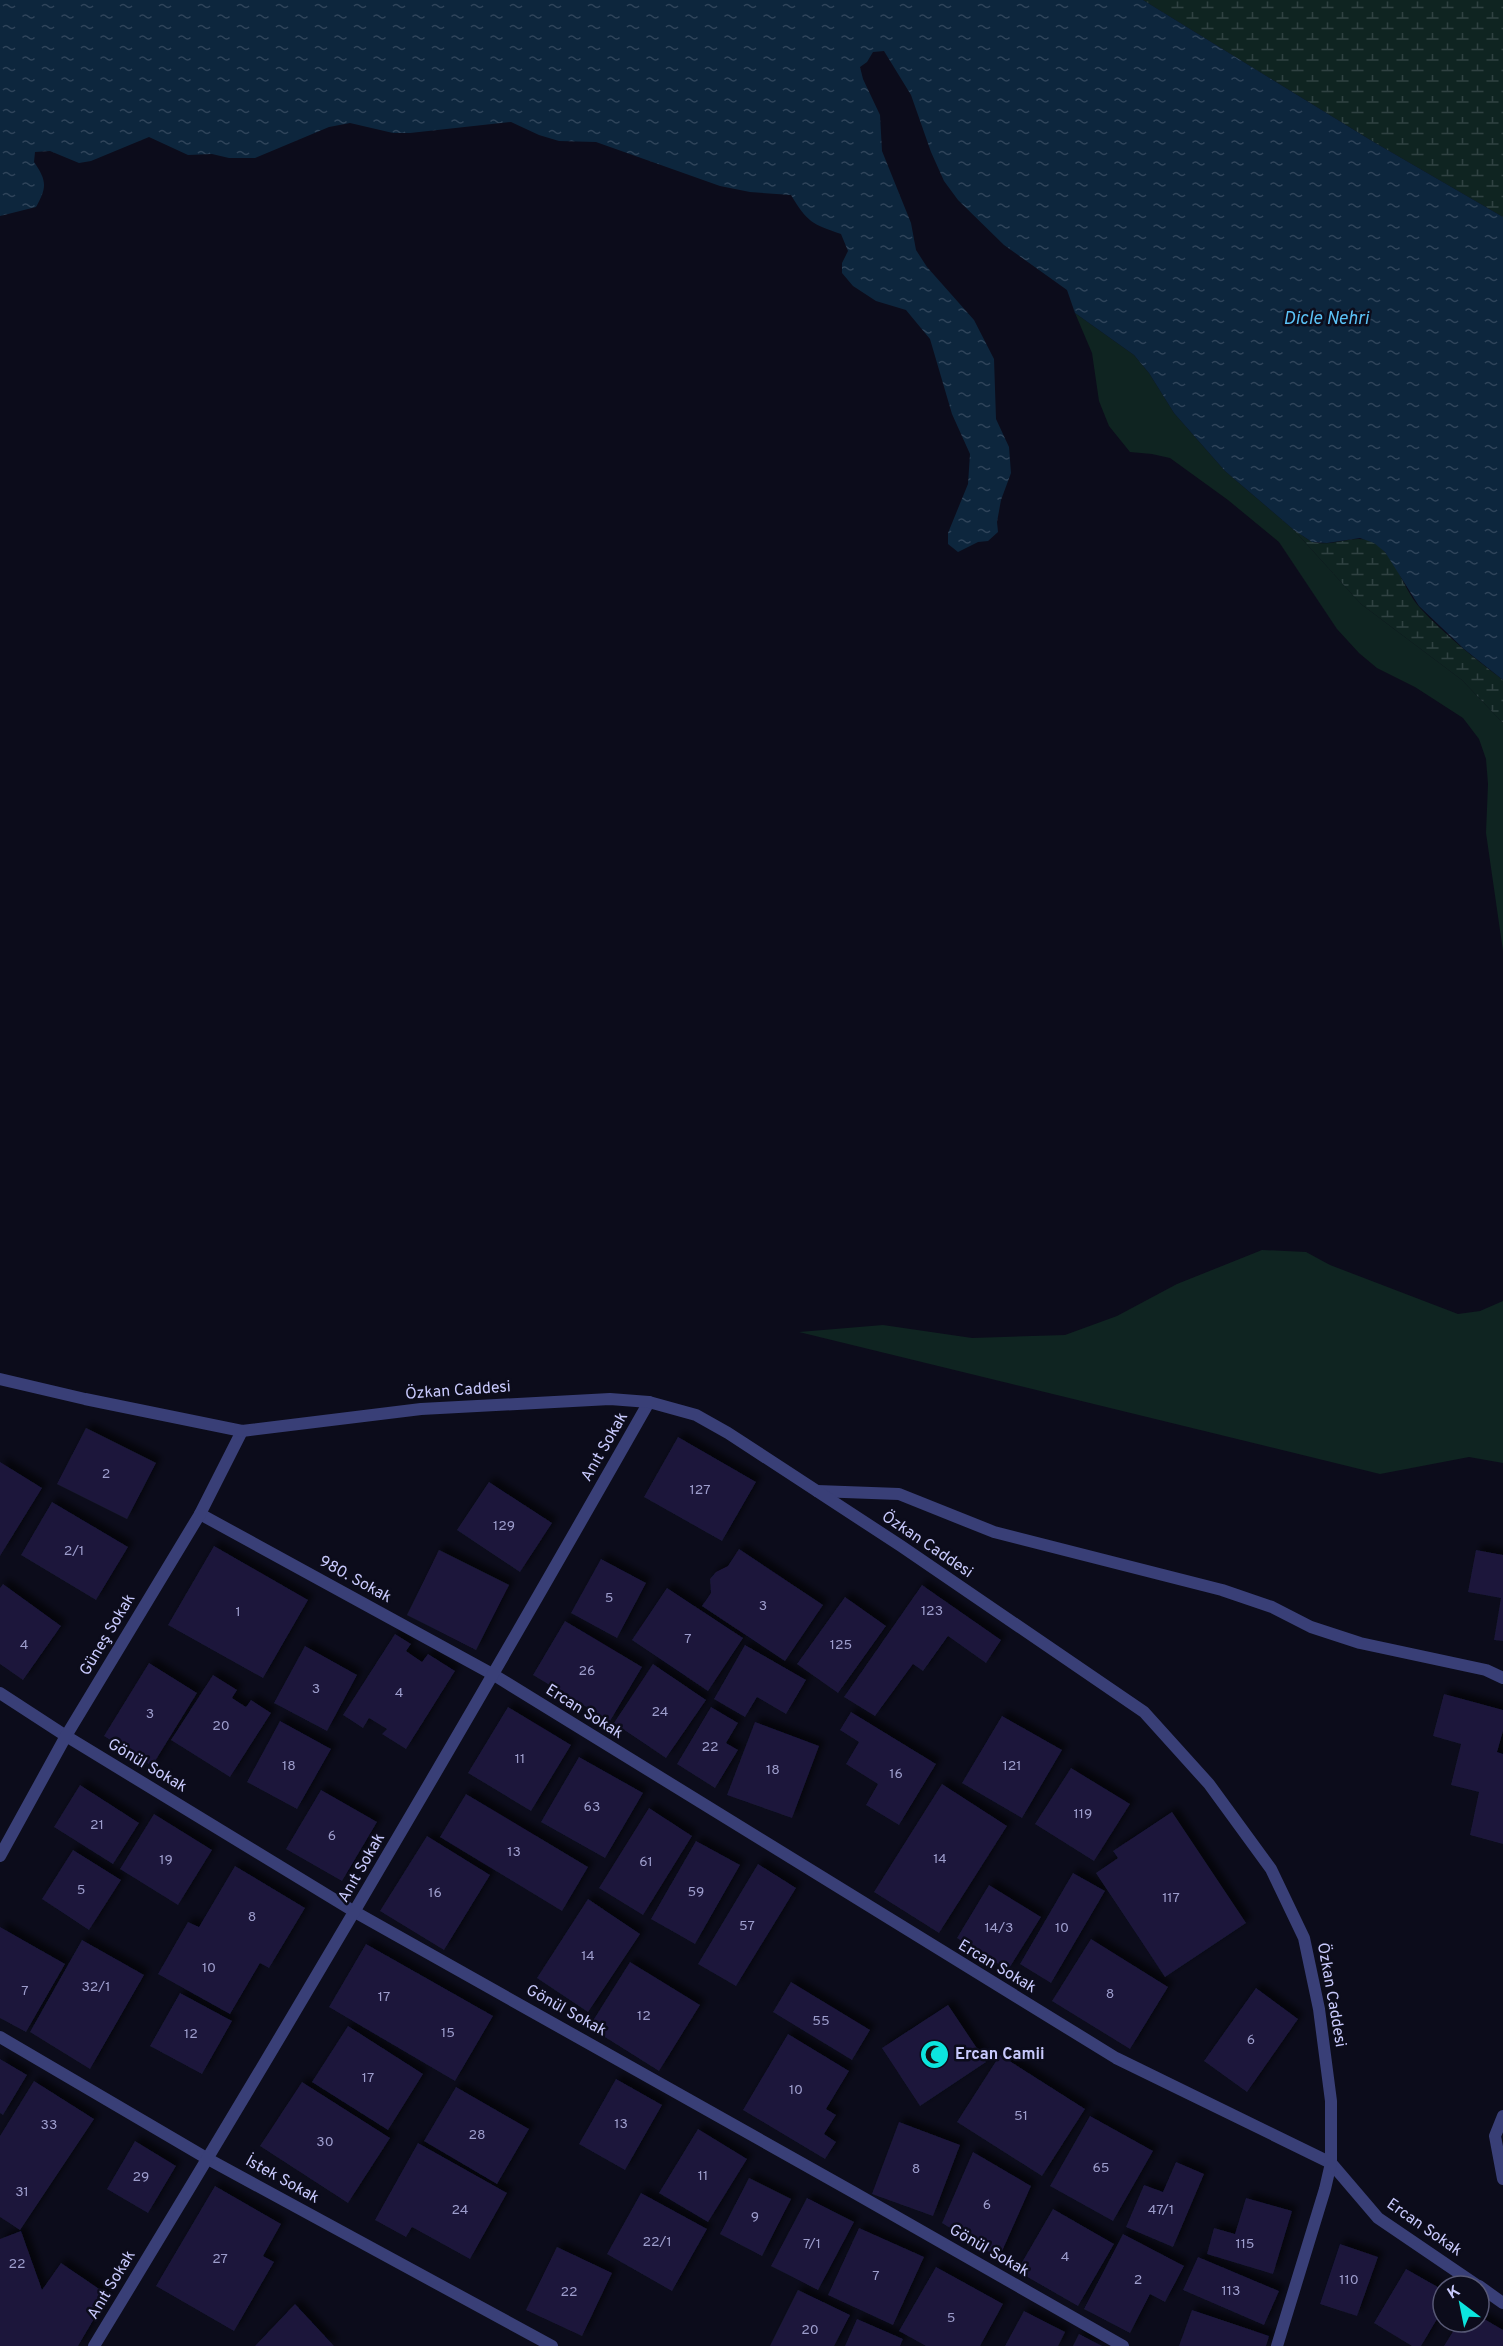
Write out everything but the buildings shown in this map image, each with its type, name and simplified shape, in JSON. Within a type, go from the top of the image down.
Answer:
[{"type":"street","name":"Özkan Caddesi","points":[[0,1379],[242,1431],[422,1409],[610,1399],[650,1402],[696,1415],[817,1491],[1144,1712],[1209,1784],[1271,1869],[1304,1938],[1318,2009],[1331,2101],[1331,2163],[1277,2346]]},
{"type":"street","name":"Anıt Sokak","points":[[94,2346],[355,1912],[650,1402]]},
{"type":"street","name":"Güneş Sokak","points":[[0,1856],[66,1736],[200,1514],[242,1431]]},
{"type":"street","points":[[817,1491],[899,1494],[994,1532],[1222,1590],[1272,1607],[1311,1627],[1360,1643],[1486,1670],[1503,1678]]},
{"type":"street","name":"980. Sokak","points":[[200,1514],[494,1675]]},
{"type":"street","name":"Ercan Sokak","points":[[494,1675],[1116,2058],[1331,2163],[1378,2218],[1461,2274]]},
{"type":"street","name":"Gönül Sokak","points":[[0,1693],[66,1736],[355,1912],[1123,2346]]},
{"type":"street","name":"İstek Sokak","points":[[0,2037],[208,2159],[552,2346]]},
{"type":"street","points":[[1503,2116],[1495,2136],[1503,2179]]},
{"type":"green space","points":[[1143,0],[1503,0],[1503,217],[1372,141]]},
{"type":"green space","points":[[1075,313],[1134,355],[1149,373],[1174,413],[1225,471],[1294,530],[1361,604],[1462,680],[1503,723],[1503,951],[1486,833],[1488,784],[1486,759],[1479,739],[1463,718],[1415,687],[1377,668],[1359,653],[1337,629],[1279,542],[1228,500],[1170,458],[1130,452],[1109,426],[1099,401],[1092,353]]},
{"type":"green space","points":[[1294,530],[1313,542],[1329,543],[1361,539],[1369,540],[1383,550],[1420,608],[1439,628],[1503,680],[1503,723],[1462,680],[1361,604]]},
{"type":"green space","points":[[1262,1250],[1306,1252],[1330,1265],[1458,1314],[1480,1311],[1503,1301],[1503,1463],[1469,1457],[1380,1474],[799,1332],[883,1325],[972,1338],[1065,1335],[1117,1316],[1177,1284]]},
{"type":"water","name":"Dicle Nehri","points":[[0,0],[1143,0],[1372,141],[1503,217],[1503,680],[1464,649],[1419,606],[1385,552],[1374,543],[1360,538],[1327,543],[1312,542],[1294,530],[1225,471],[1174,413],[1149,373],[1134,355],[1075,313],[1067,290],[1004,245],[958,200],[944,181],[931,152],[911,95],[884,51],[873,52],[867,62],[860,67],[863,79],[880,115],[882,151],[911,223],[916,250],[927,267],[974,320],[994,359],[996,419],[1009,447],[1011,473],[1001,500],[997,522],[998,532],[988,541],[978,542],[958,552],[948,544],[948,533],[968,484],[970,454],[952,414],[930,339],[906,310],[876,301],[853,286],[842,273],[842,263],[848,251],[841,234],[811,221],[801,211],[791,195],[750,192],[720,186],[596,142],[559,141],[511,122],[410,133],[393,133],[350,123],[329,127],[255,158],[229,158],[212,154],[188,155],[149,137],[91,161],[79,163],[50,151],[35,152],[34,162],[44,184],[36,207],[0,216]]},
{"type":"place","name":"Ercan Camii","points":[[934,2055]]}]
